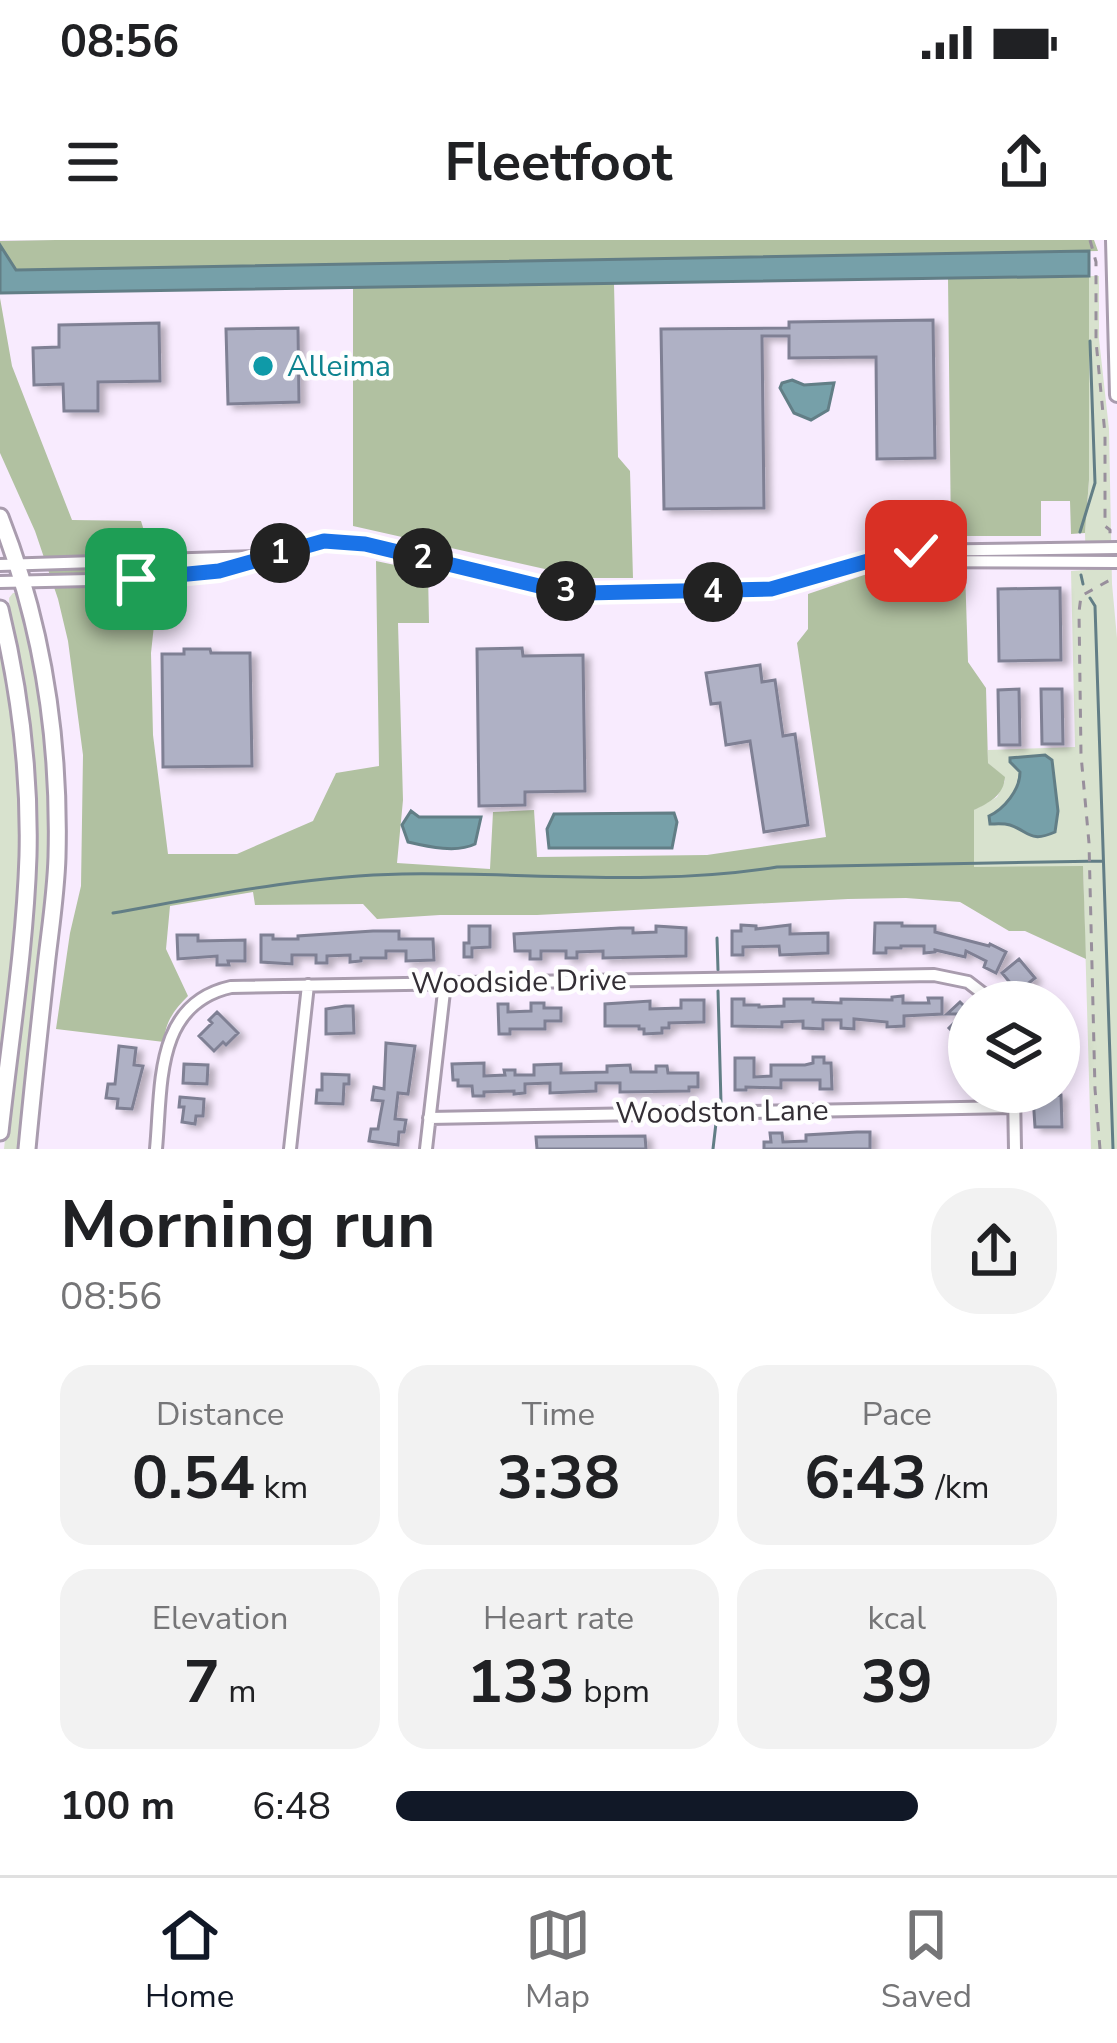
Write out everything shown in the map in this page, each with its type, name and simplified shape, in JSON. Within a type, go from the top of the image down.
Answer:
[{"type":"main road","points":[[0,517],[47,683],[55,746],[57,864],[27,1149]]},
{"type":"main road","points":[[0,609],[20,710],[28,812],[26,896],[0,1132]]},
{"type":"street","points":[[1113,240],[1117,395]]},
{"type":"street","points":[[0,582],[14,570],[136,579],[192,575],[339,540],[585,593],[771,589],[896,553],[925,550],[1117,548]]},
{"type":"street","points":[[871,561],[1117,562]]},
{"type":"street","name":"Woodside Drive","points":[[156,1149],[172,1032],[197,1001],[220,990],[934,975],[963,981]]},
{"type":"street","points":[[425,1149],[445,983]]},
{"type":"street","points":[[290,1149],[308,985]]},
{"type":"street","name":"Woodston Lane","points":[[429,1118],[948,1108]]},
{"type":"street","points":[[1014,1113],[1015,1149]]},
{"type":"path","points":[[1090,240],[1096,262],[1105,526],[1110,530]]},
{"type":"path","points":[[1100,1149],[1089,843],[1081,755],[1080,602],[1084,592],[1110,580],[1110,575]]},
{"type":"shaded area","points":[[1094,240],[1098,251],[16,270],[0,245],[0,241]]},
{"type":"shaded area","points":[[0,245],[16,270],[1089,251],[1089,276],[0,293]]},
{"type":"shaded area","points":[[1089,276],[1099,276],[1117,638],[1117,1149],[1091,1149],[1083,867],[974,868],[974,810],[997,797],[1005,781],[988,763],[988,750],[1075,747],[1071,571],[1086,570]]},
{"type":"shaded area","points":[[1089,276],[1085,533],[1071,534],[1070,501],[1041,501],[1041,536],[951,536],[948,278]]},
{"type":"shaded area","points":[[614,284],[618,457],[630,471],[633,578],[585,578],[353,526],[353,286]]},
{"type":"shaded area","points":[[0,298],[12,366],[72,520],[141,521],[159,579],[151,653],[153,735],[168,854],[237,854],[313,821],[336,773],[379,766],[376,561],[428,572],[429,623],[398,623],[403,800],[397,863],[490,869],[493,812],[534,810],[537,857],[707,855],[826,837],[797,643],[808,629],[808,594],[876,571],[965,570],[968,662],[986,688],[988,763],[1005,777],[999,794],[974,810],[974,867],[1083,866],[1086,959],[1025,931],[1009,931],[960,902],[848,899],[377,919],[363,904],[255,905],[253,892],[170,906],[166,949],[188,996],[171,1017],[164,1042],[56,1029],[81,886],[83,755],[58,599],[35,531],[0,453]]},
{"type":"shaded area","points":[[792,380],[804,385],[834,383],[828,410],[811,420],[794,413],[780,388]]},
{"type":"shaded area","points":[[18,593],[35,661],[45,730],[48,870],[21,1149],[4,1149],[32,890],[9,598]]},
{"type":"shaded area","points":[[0,640],[17,748],[21,846],[0,1071]]},
{"type":"shaded area","points":[[1045,755],[1052,760],[1058,811],[1055,832],[1035,836],[1010,825],[990,824],[989,816],[1005,804],[1017,785],[1020,772],[1010,758]]},
{"type":"shaded area","points":[[411,811],[419,817],[481,817],[475,844],[451,849],[408,842],[402,825]]},
{"type":"shaded area","points":[[674,813],[672,848],[549,848],[547,829],[554,814]]},
{"type":"building","points":[[933,320],[935,458],[877,459],[876,357],[789,358],[789,336],[762,336],[764,508],[664,509],[661,329]]},
{"type":"building","points":[[159,323],[160,381],[98,382],[98,411],[64,411],[63,384],[34,385],[33,348],[59,347],[59,325]]},
{"type":"building","name":"Alleima","points":[[298,328],[299,402],[228,404],[226,329]]},
{"type":"building","points":[[1060,588],[1061,660],[999,661],[998,589]]},
{"type":"building","points":[[522,648],[523,656],[583,655],[585,791],[525,792],[525,805],[479,806],[477,649]]},
{"type":"building","points":[[184,649],[250,653],[252,766],[163,767],[162,654],[184,654]]},
{"type":"building","points":[[760,665],[762,682],[775,680],[783,736],[795,734],[808,825],[764,832],[750,741],[726,745],[720,703],[711,704],[706,673]]},
{"type":"building","points":[[1019,689],[1020,745],[999,745],[998,690]]},
{"type":"building","points":[[1041,689],[1062,689],[1063,744],[1042,744]]},
{"type":"building","points":[[875,923],[935,926],[935,932],[1006,952],[996,973],[984,967],[986,961],[966,951],[965,957],[935,950],[924,953],[924,946],[901,946],[874,953]]},
{"type":"building","points":[[741,925],[756,929],[790,925],[790,934],[828,933],[828,953],[780,955],[779,946],[743,947],[743,955],[732,955],[732,931],[741,931]]},
{"type":"building","points":[[469,926],[490,926],[490,947],[472,948],[472,957],[464,957],[464,943],[469,943]]},
{"type":"building","points":[[656,926],[686,928],[686,956],[603,958],[603,951],[577,952],[577,958],[566,958],[566,951],[541,951],[541,959],[530,959],[530,951],[515,951],[514,934],[620,928],[656,932]]},
{"type":"building","points":[[399,931],[399,939],[433,939],[434,960],[406,961],[406,951],[386,951],[386,958],[350,962],[350,955],[327,956],[327,963],[316,963],[316,955],[292,955],[292,964],[261,962],[261,935],[298,939]]},
{"type":"building","points":[[177,935],[198,935],[198,941],[245,940],[245,961],[217,965],[217,956],[178,959]]},
{"type":"building","points":[[1019,959],[1035,978],[1009,981],[1002,973]]},
{"type":"building","points":[[903,996],[903,1003],[942,998],[942,1014],[904,1016],[904,1026],[887,1027],[887,1022],[854,1019],[854,1029],[841,1028],[841,1020],[823,1020],[823,1029],[803,1028],[803,1021],[782,1022],[782,1027],[732,1026],[732,999],[759,1007],[784,1006],[784,999],[841,1003],[841,999]]},
{"type":"building","points":[[681,1000],[704,1000],[704,1022],[669,1023],[662,1033],[644,1034],[639,1026],[605,1026],[605,1004],[650,1001],[650,1009],[681,1008]]},
{"type":"building","points":[[531,1003],[561,1008],[561,1021],[545,1021],[545,1029],[510,1029],[510,1034],[499,1034],[498,1004],[508,1004],[508,1012],[531,1011]]},
{"type":"building","points":[[353,1006],[354,1033],[326,1034],[326,1009]]},
{"type":"building","points":[[217,1012],[238,1033],[214,1051],[199,1036]]},
{"type":"building","points":[[386,1043],[415,1046],[408,1094],[398,1093],[395,1119],[406,1120],[398,1145],[369,1141],[371,1129],[378,1129],[383,1101],[372,1100],[374,1087],[384,1089]]},
{"type":"building","points":[[119,1046],[136,1048],[134,1065],[143,1066],[132,1109],[117,1108],[118,1099],[106,1098],[108,1084],[115,1084]]},
{"type":"building","points":[[813,1057],[831,1063],[832,1089],[820,1089],[820,1080],[781,1080],[781,1088],[735,1090],[735,1058],[754,1058],[754,1077],[771,1076],[771,1065],[805,1065],[813,1063]]},
{"type":"building","points":[[484,1063],[484,1076],[505,1075],[504,1070],[534,1075],[534,1065],[561,1064],[561,1073],[607,1072],[607,1066],[630,1065],[631,1072],[656,1072],[656,1066],[667,1066],[668,1073],[698,1073],[698,1087],[620,1092],[620,1083],[596,1083],[596,1091],[550,1093],[550,1083],[525,1084],[525,1093],[473,1096],[472,1086],[458,1086],[458,1080],[453,1080],[452,1064]]},
{"type":"building","points":[[184,1064],[208,1065],[207,1084],[183,1083]]},
{"type":"building","points":[[322,1074],[349,1075],[343,1104],[316,1103]]},
{"type":"building","points":[[180,1097],[204,1099],[203,1116],[196,1116],[195,1124],[182,1122]]},
{"type":"building","points":[[1034,1113],[1062,1113],[1062,1127],[1035,1127]]},
{"type":"building","points":[[870,1132],[870,1149],[764,1149],[764,1142],[771,1142],[770,1133],[782,1133],[783,1142],[806,1141],[806,1135]]},
{"type":"building","points":[[645,1136],[646,1149],[537,1149],[536,1137]]},
{"type":"waterway","points":[[1080,532],[1095,483],[1090,341]]},
{"type":"waterway","points":[[1081,575],[1083,584]]},
{"type":"waterway","points":[[1090,598],[1095,606],[1113,1149]]},
{"type":"waterway","points":[[113,913],[257,888],[365,876],[637,877],[777,867],[1103,861]]},
{"type":"waterway","points":[[717,938],[718,970]]},
{"type":"waterway","points":[[718,991],[721,1103]]},
{"type":"waterway","points":[[713,1149],[716,1123]]},
{"type":"place","name":"Alleima","points":[[263,366]]},
{"type":"route","points":[[136,579],[219,571],[334,540],[575,593],[700,592],[771,589],[916,551]]}]
